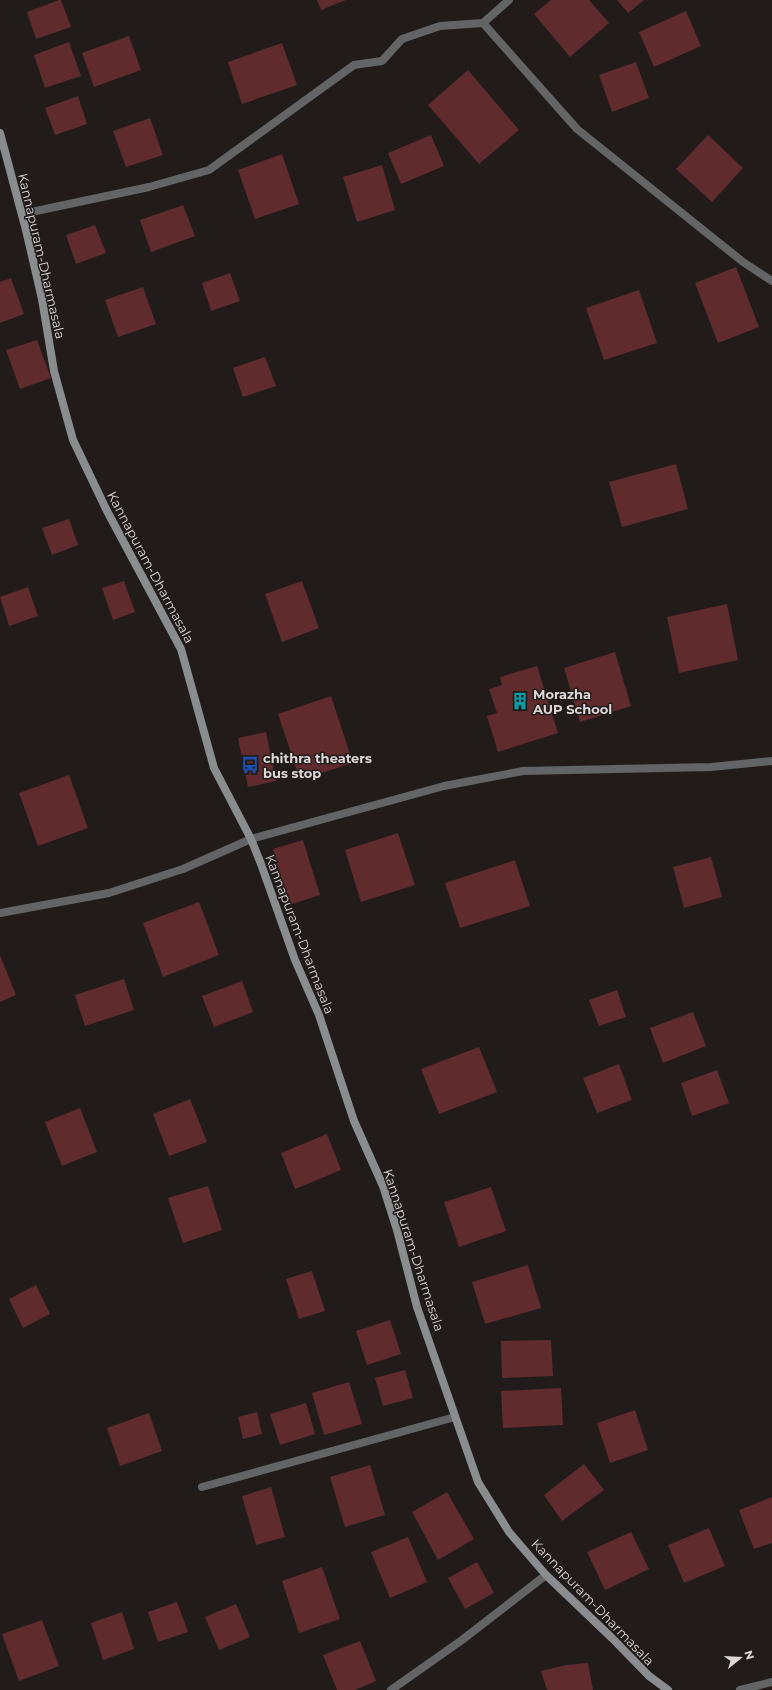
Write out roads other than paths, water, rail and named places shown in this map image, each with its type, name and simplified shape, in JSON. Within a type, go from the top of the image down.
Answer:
[{"type":"main road","name":"Kannapuram-Dharmasala","points":[[0,133],[22,214],[42,298],[54,370],[73,440],[106,511],[181,649],[214,768],[251,839],[295,960],[319,1015],[354,1121],[383,1186],[397,1230],[417,1307],[478,1482],[509,1532],[546,1575],[612,1638],[649,1676],[668,1690]]},
{"type":"street","points":[[22,214],[149,187],[209,170],[354,65],[382,61],[402,39],[440,26],[484,24],[509,0]]},
{"type":"street","points":[[484,24],[577,128],[743,262],[772,281]]},
{"type":"street","points":[[0,913],[109,893],[183,869],[251,839],[444,786],[523,771],[711,767],[772,761]]},
{"type":"street","points":[[202,1487],[455,1417]]},
{"type":"street","points":[[391,1690],[462,1640],[546,1575]]},
{"type":"street","points":[[740,1690],[772,1682]]},
{"type":"place","name":"Morazha AUP School","points":[[520,701]]},
{"type":"place","name":"chithra theaters bus stop","points":[[250,765]]}]
